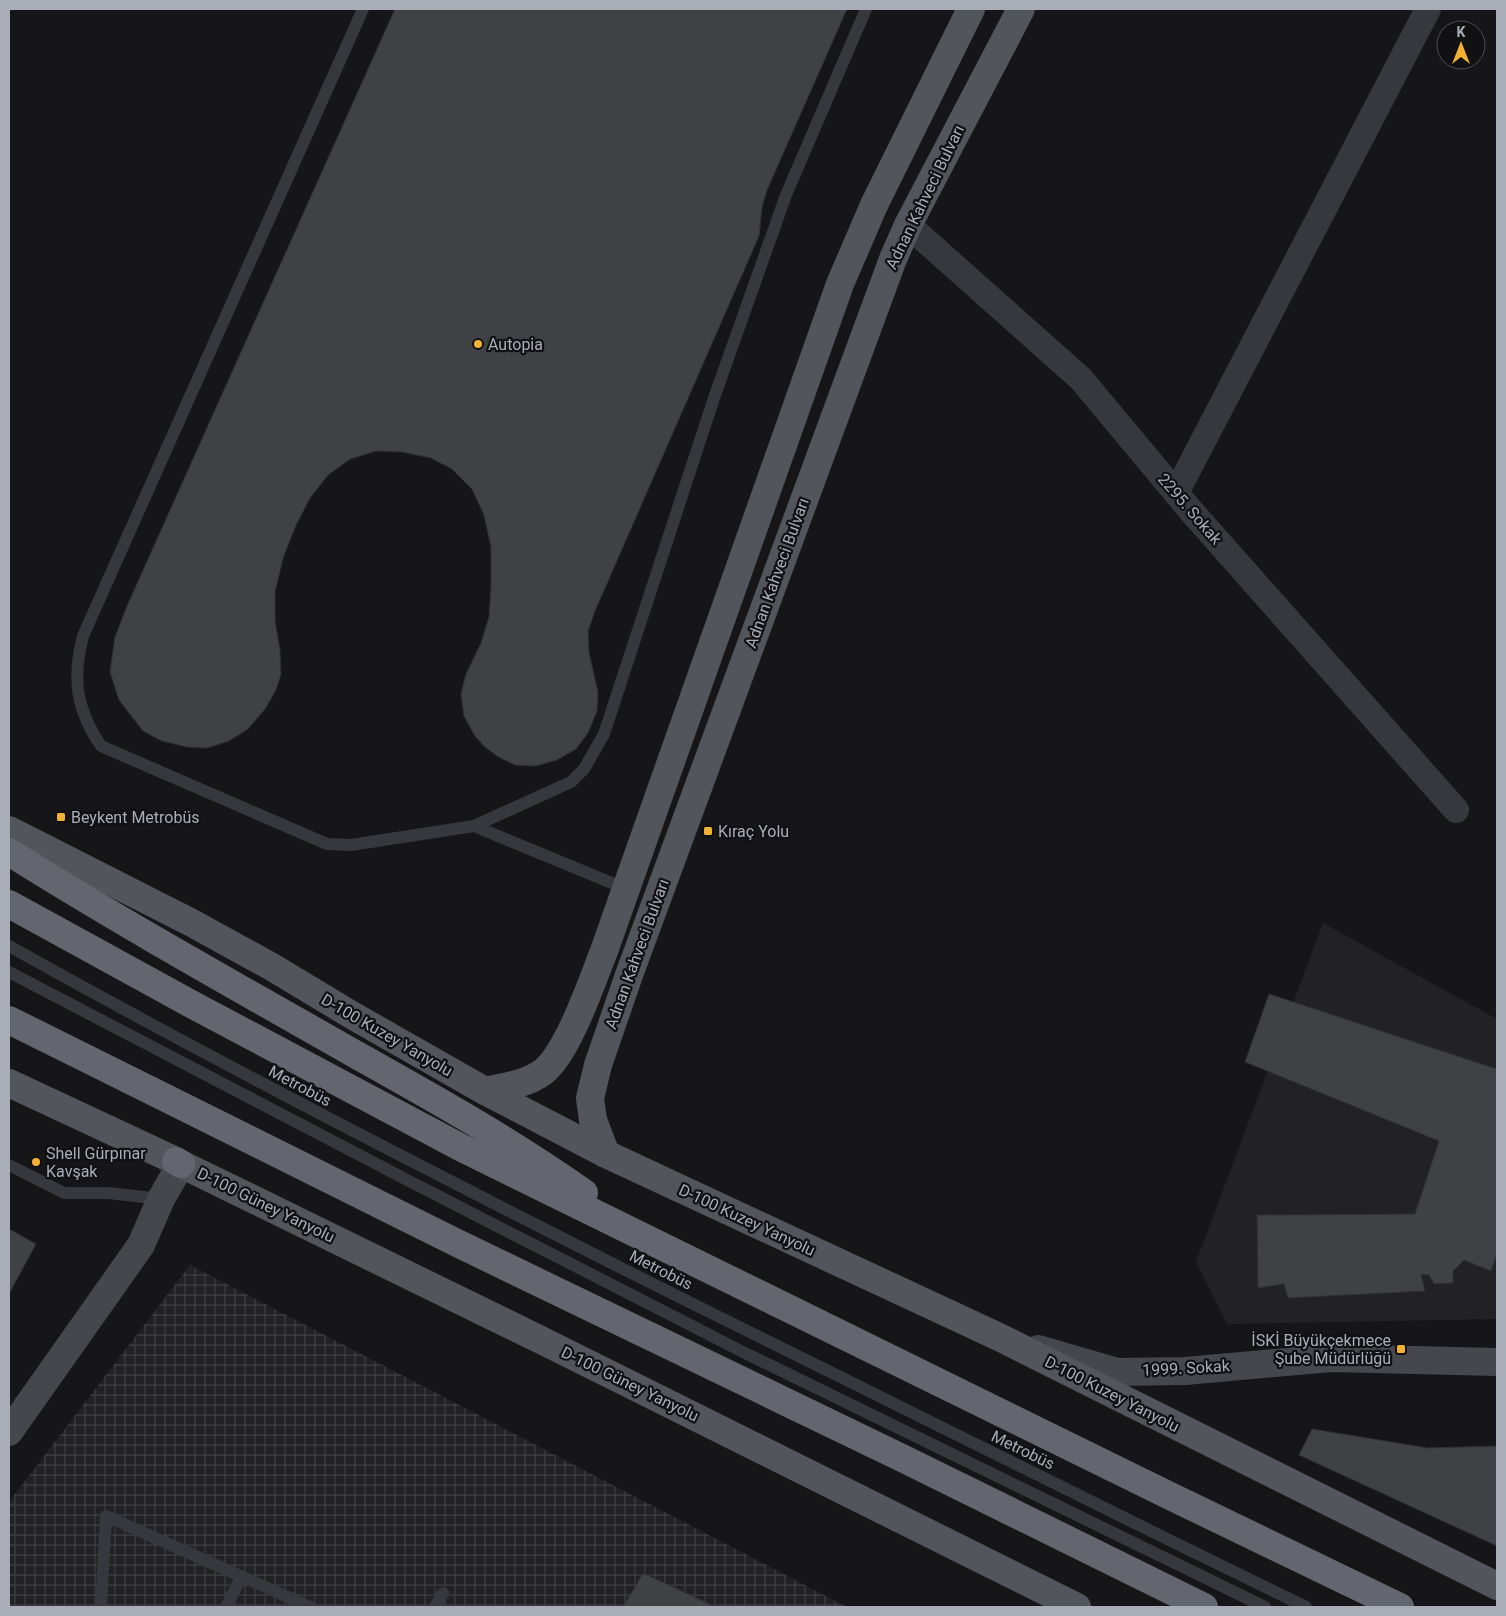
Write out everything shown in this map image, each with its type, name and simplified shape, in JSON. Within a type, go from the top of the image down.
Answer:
[{"type":"highway","points":[[9,852],[149,936],[456,1111],[553,1171],[653,1242]]},
{"type":"highway","points":[[9,904],[193,1005],[460,1147],[1112,1468],[1400,1607]]},
{"type":"highway","points":[[9,1020],[455,1242],[1204,1607]]},
{"type":"main road","name":"Adnan Kahveci Bulvarı","points":[[485,1091],[511,1086],[528,1080],[544,1071],[559,1053],[576,1019],[626,889],[856,245],[971,9]]},
{"type":"main road","name":"Adnan Kahveci Bulvarı","points":[[606,1154],[593,1120],[590,1098],[632,966],[886,278],[908,225],[1021,9]]},
{"type":"main road","points":[[874,205],[908,225]]},
{"type":"main road","name":"D-100 Kuzey Yanyolu","points":[[9,830],[192,923],[272,967],[485,1091],[606,1154],[999,1337],[1497,1586]]},
{"type":"main road","name":"D-100 Güney Yanyolu","points":[[9,1083],[179,1163],[547,1343],[1077,1607]]},
{"type":"main road","points":[[9,1432],[141,1245],[179,1163]]},
{"type":"main road","points":[[9,1405],[129,1237],[161,1199]]},
{"type":"main road","name":"1999. Sokak","points":[[999,1337],[1117,1372],[1184,1371],[1331,1358],[1497,1362]]},
{"type":"street","points":[[1176,493],[1428,9]]},
{"type":"street","name":"2295. Sokak","points":[[908,225],[1081,380],[1176,493],[1456,810]]},
{"type":"lane","points":[[363,9],[83,636],[77,657],[76,678],[78,699],[84,716],[91,732],[101,746],[327,844],[352,844],[474,826],[571,782],[584,770],[604,734],[711,408],[786,195],[866,9]]},
{"type":"lane","points":[[474,826],[626,889]]},
{"type":"lane","name":"Metrobüs","points":[[9,946],[129,1013],[427,1170],[908,1412],[1306,1607]]},
{"type":"lane","name":"Metrobüs","points":[[9,972],[404,1179],[743,1352],[1265,1607]]},
{"type":"lane","points":[[9,1165],[64,1192],[109,1192],[161,1199]]},
{"type":"lane","points":[[101,1607],[106,1516],[310,1607]]},
{"type":"lane","points":[[226,1607],[242,1576]]},
{"type":"lane","points":[[435,1607],[443,1593]]},
{"type":"shaded area","points":[[1323,923],[1497,1019],[1497,1319],[1227,1324],[1196,1262]]},
{"type":"shaded area","points":[[190,1265],[847,1607],[9,1607],[9,1502]]},
{"type":"building","name":"Autopia","points":[[395,9],[847,9],[767,190],[762,207],[759,236],[595,611],[588,631],[589,653],[598,692],[597,711],[588,733],[576,749],[557,760],[535,766],[515,765],[497,756],[475,736],[464,716],[461,694],[466,674],[481,643],[489,617],[491,547],[484,515],[472,489],[452,469],[431,458],[402,452],[376,451],[350,459],[328,475],[310,498],[296,525],[283,558],[275,592],[275,621],[280,650],[281,674],[276,690],[265,709],[248,729],[229,741],[207,748],[187,747],[162,741],[143,731],[119,700],[110,672],[115,637],[127,606]]},
{"type":"building","points":[[1269,994],[1497,1069],[1497,1254],[1491,1271],[1464,1260],[1453,1271],[1453,1283],[1434,1284],[1429,1275],[1421,1274],[1425,1291],[1288,1298],[1284,1284],[1258,1288],[1257,1215],[1415,1214],[1439,1141],[1245,1062]]},
{"type":"building","points":[[9,1229],[36,1244],[9,1294]]},
{"type":"building","points":[[1312,1429],[1428,1448],[1497,1446],[1497,1546],[1299,1455]]},
{"type":"building","points":[[643,1573],[716,1607],[623,1607]]},
{"type":"place","name":"Autopia","points":[[478,344]]},
{"type":"place","name":"Beykent Metrobüs","points":[[61,817]]},
{"type":"place","name":"Kıraç Yolu","points":[[708,831]]},
{"type":"place","name":"Shell Gürpınar Kavşak","points":[[36,1162]]},
{"type":"place","name":"İSKİ Büyükçekmece Şube Müdürlüğü","points":[[1401,1349]]}]
